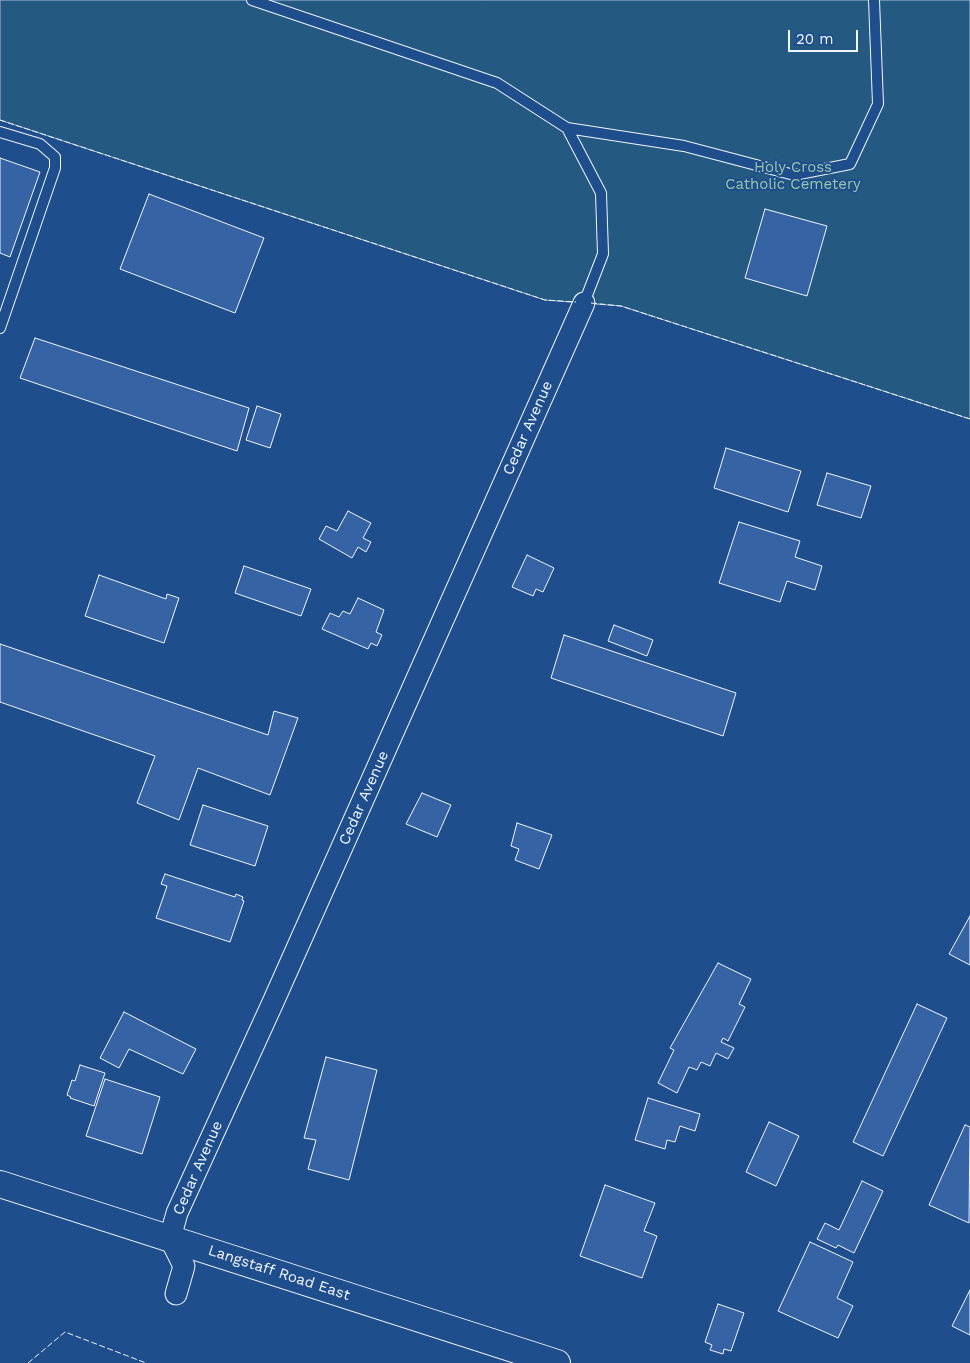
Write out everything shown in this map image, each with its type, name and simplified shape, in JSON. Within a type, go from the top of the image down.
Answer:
[{"type":"street","name":"Cedar Avenue","points":[[170,1238],[177,1213],[274,1000],[584,303]]},
{"type":"street","name":"Langstaff Road East","points":[[0,1184],[557,1363]]},
{"type":"street","points":[[170,1238],[184,1266],[176,1294]]},
{"type":"lane","points":[[252,0],[496,83],[567,128],[684,146],[794,175],[850,164],[878,104],[874,0]]},
{"type":"lane","points":[[567,128],[601,193],[604,254],[584,303]]},
{"type":"lane","points":[[0,132],[40,144],[55,157],[55,168],[0,328]]},
{"type":"green space","name":"Holy Cross Catholic Cemetery","points":[[0,0],[970,0],[970,419],[621,306],[545,300],[0,120]]},
{"type":"building","points":[[0,158],[40,172],[10,257],[0,253]]},
{"type":"building","points":[[149,194],[264,238],[235,313],[120,269]]},
{"type":"building","points":[[765,209],[827,226],[807,296],[745,278]]},
{"type":"building","points":[[35,338],[249,408],[237,451],[20,378]]},
{"type":"building","points":[[257,406],[281,414],[270,448],[246,440]]},
{"type":"building","points":[[726,448],[801,471],[788,512],[714,488]]},
{"type":"building","points":[[827,473],[871,486],[861,518],[817,505]]},
{"type":"building","points":[[348,511],[371,523],[363,538],[371,542],[366,552],[358,547],[352,558],[319,539],[326,526],[337,531]]},
{"type":"building","points":[[739,522],[800,541],[795,557],[822,566],[815,590],[787,581],[780,602],[719,583]]},
{"type":"building","points":[[527,555],[554,568],[543,592],[536,589],[533,596],[512,587]]},
{"type":"building","points":[[244,566],[311,589],[301,616],[235,593]]},
{"type":"building","points":[[99,575],[166,599],[167,594],[179,598],[164,643],[85,616]]},
{"type":"building","points":[[358,598],[384,610],[376,632],[382,635],[377,646],[371,643],[368,649],[322,629],[330,613],[339,617],[343,611],[350,614]]},
{"type":"building","points":[[614,625],[653,640],[647,656],[608,641]]},
{"type":"building","points":[[564,635],[736,693],[723,736],[551,678]]},
{"type":"building","points":[[0,644],[268,735],[274,711],[298,718],[270,795],[198,768],[179,820],[137,803],[155,756],[0,702]]},
{"type":"building","points":[[422,793],[451,805],[437,837],[406,824]]},
{"type":"building","points":[[203,805],[268,826],[255,866],[190,845]]},
{"type":"building","points":[[517,823],[552,835],[539,869],[515,860],[519,849],[511,846]]},
{"type":"building","points":[[165,874],[235,897],[236,894],[243,897],[242,900],[244,901],[230,942],[156,918],[167,886],[161,884]]},
{"type":"building","points":[[970,916],[970,965],[949,954]]},
{"type":"building","points":[[718,963],[751,979],[739,1004],[745,1007],[728,1041],[723,1038],[721,1042],[734,1048],[728,1059],[716,1053],[710,1066],[701,1062],[697,1070],[689,1067],[677,1093],[658,1083],[674,1050],[670,1048]]},
{"type":"building","points":[[917,1004],[947,1018],[883,1156],[853,1142]]},
{"type":"building","points":[[124,1012],[196,1049],[183,1074],[129,1049],[119,1068],[100,1058]]},
{"type":"building","points":[[326,1057],[377,1070],[349,1180],[308,1169],[316,1140],[304,1138]]},
{"type":"building","points":[[80,1065],[105,1073],[94,1106],[70,1098],[67,1095],[72,1080],[75,1081]]},
{"type":"building","points":[[105,1079],[160,1097],[142,1154],[86,1136]]},
{"type":"building","points":[[648,1098],[700,1114],[695,1131],[680,1126],[675,1142],[667,1140],[665,1149],[635,1140]]},
{"type":"building","points":[[769,1122],[799,1136],[776,1186],[746,1172]]},
{"type":"building","points":[[965,1125],[970,1127],[969,1223],[929,1205]]},
{"type":"building","points":[[862,1181],[883,1191],[854,1253],[838,1245],[836,1248],[817,1239],[825,1223],[839,1230]]},
{"type":"building","points":[[605,1185],[655,1203],[644,1231],[657,1236],[642,1278],[580,1256]]},
{"type":"building","points":[[810,1242],[853,1262],[837,1298],[853,1306],[838,1338],[778,1311]]},
{"type":"building","points":[[970,1290],[970,1335],[952,1326]]},
{"type":"building","points":[[718,1304],[744,1313],[731,1351],[724,1349],[723,1354],[710,1350],[712,1345],[705,1342]]},
{"type":"fence","points":[[0,120],[545,300],[576,302]]},
{"type":"fence","points":[[591,303],[621,306],[970,419]]},
{"type":"fence","points":[[28,1363],[65,1332],[146,1363]]}]
